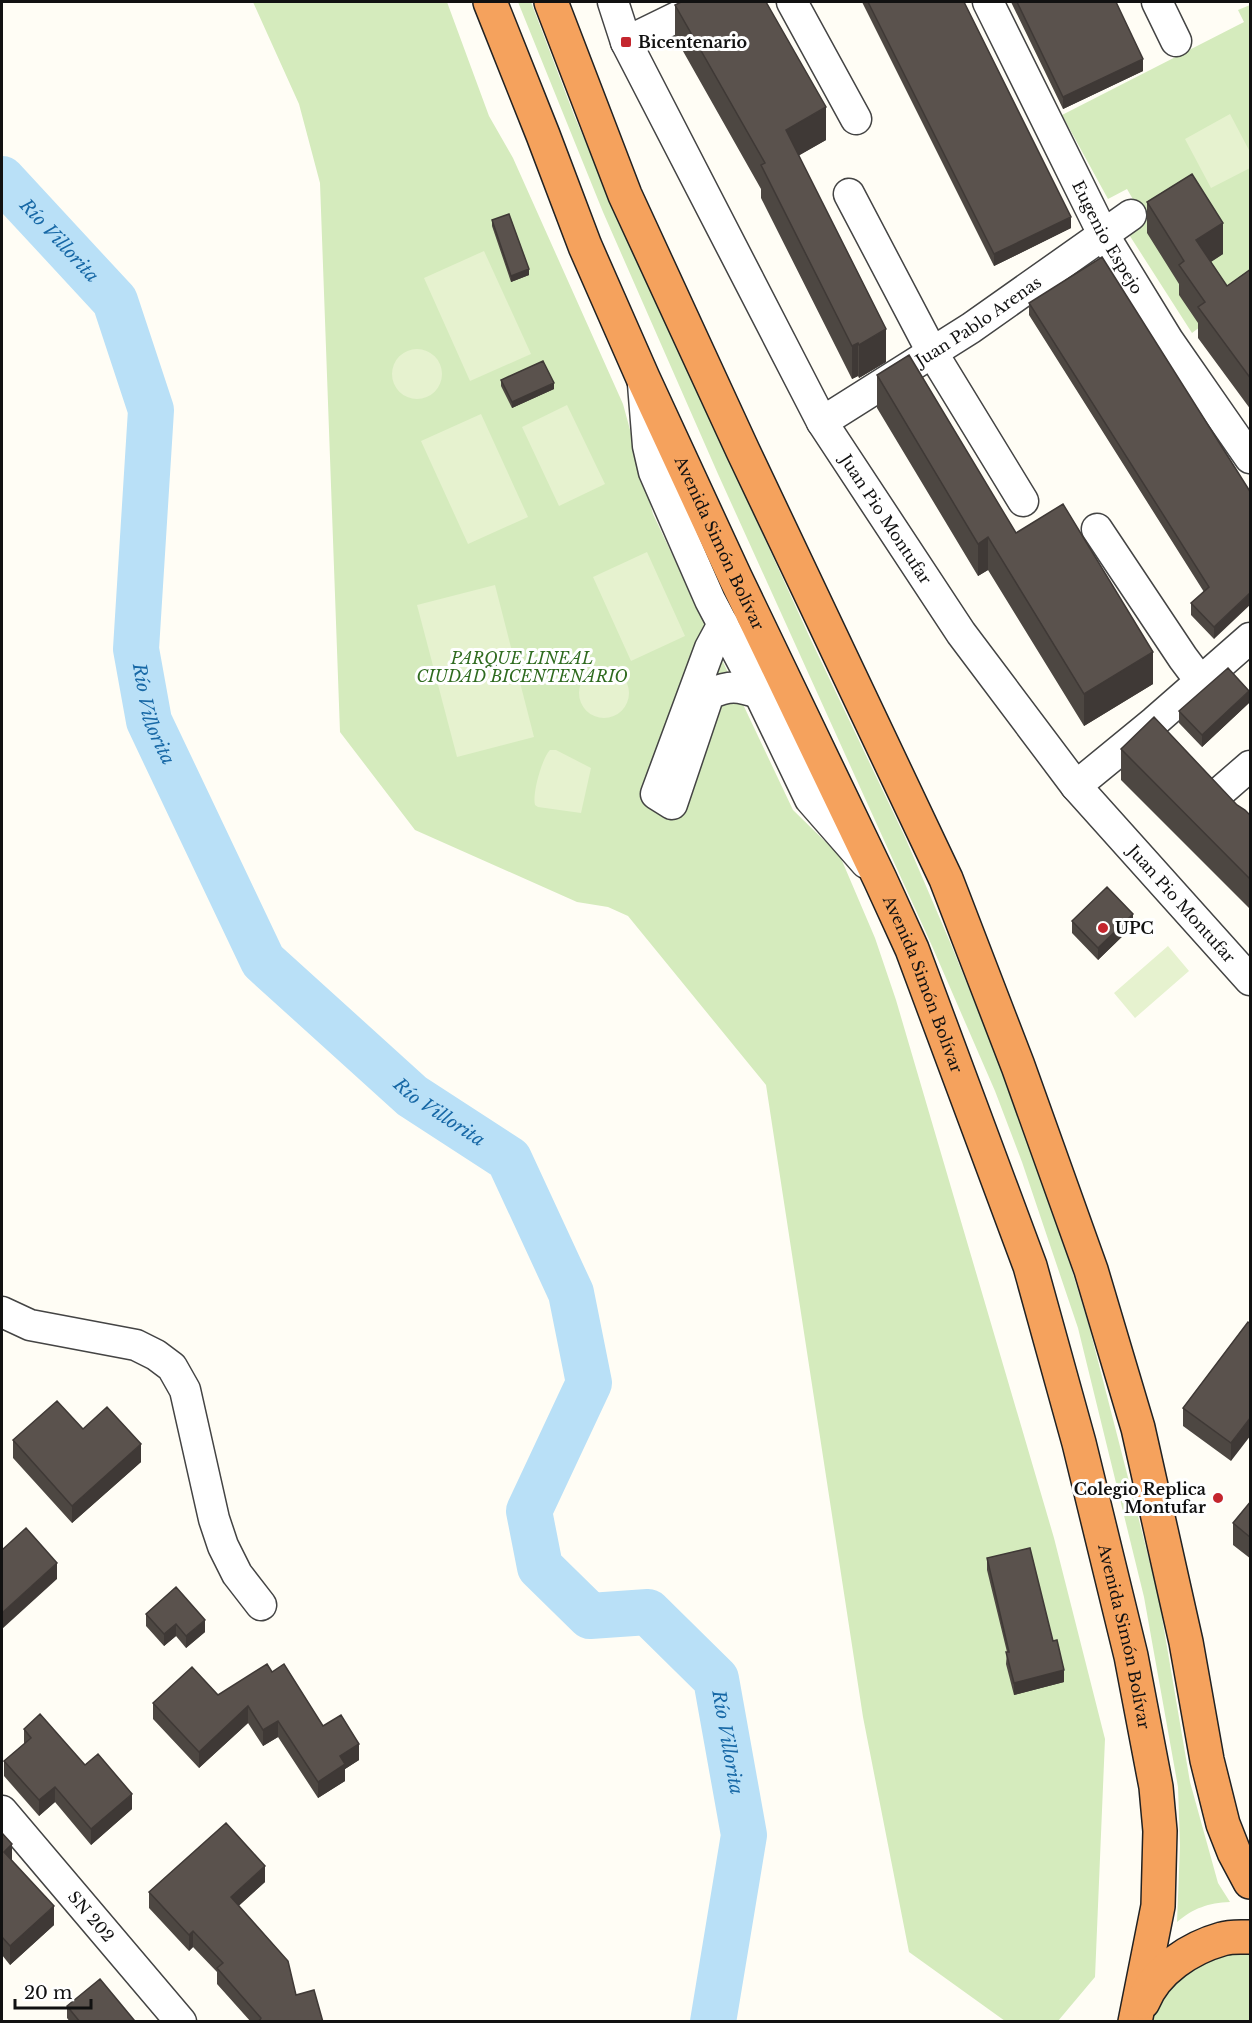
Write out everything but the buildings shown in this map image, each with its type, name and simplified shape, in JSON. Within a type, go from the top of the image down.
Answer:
[{"type":"highway","name":"Avenida Simón Bolívar","points":[[489,2],[585,246],[643,378],[912,950],[1030,1266],[1069,1401],[1131,1656],[1156,1787],[1161,1843],[1158,1906],[1136,2022]]},
{"type":"highway","points":[[550,2],[625,195],[748,462],[946,879],[1018,1066],[1091,1270],[1138,1428],[1186,1642],[1207,1760],[1223,1824],[1234,1852],[1251,1882]]},
{"type":"highway","name":"Avenida Simón Bolívar","points":[[1136,2022],[1144,1998],[1165,1971],[1192,1950],[1224,1938],[1251,1937]]},
{"type":"street","name":"Juan Pio Montufar","points":[[613,2],[627,42],[822,422],[961,633],[1076,786],[1251,980]]},
{"type":"street","points":[[627,42],[708,2]]},
{"type":"street","points":[[792,2],[856,119]]},
{"type":"street","name":"Eugenio Espejo","points":[[988,2],[1103,234],[1168,340],[1251,458]]},
{"type":"street","points":[[1157,2],[1176,41]]},
{"type":"street","points":[[849,194],[932,352],[1023,501]]},
{"type":"street","name":"Juan Pablo Arenas","points":[[822,422],[971,328],[1131,215]]},
{"type":"street","points":[[643,378],[648,446],[654,472],[710,600],[759,693],[810,799],[880,879]]},
{"type":"street","points":[[1098,529],[1201,682]]},
{"type":"street","points":[[723,624],[710,648],[656,794],[672,804],[709,694],[726,686],[741,687],[759,693]]},
{"type":"street","points":[[1076,786],[1251,638]]},
{"type":"street","points":[[1154,722],[1175,746]]},
{"type":"street","points":[[1220,792],[1251,766]]},
{"type":"street","points":[[2,1312],[30,1325],[136,1345],[156,1355],[172,1367],[185,1390],[214,1519],[223,1546],[237,1574],[261,1605]]},
{"type":"street","name":"SN 202","points":[[2,1811],[181,2022]]},
{"type":"green space","name":"PARQUE LINEAL CIUDAD BICENTENARIO","points":[[253,2],[447,2],[489,116],[513,158],[623,404],[653,514],[793,810],[840,856],[875,938],[896,1000],[1054,1538],[1105,1739],[1095,1977],[1058,2021],[1005,2021],[909,1952],[863,1717],[766,1085],[628,916],[608,907],[577,902],[415,830],[340,732],[320,183],[299,104]]},
{"type":"green space","points":[[518,2],[531,2],[574,115],[616,213],[810,638],[905,837],[1009,1087],[1062,1238],[1089,1326],[1158,1594],[1190,1782],[1218,1883],[1230,1902],[1202,1907],[1177,1922],[1180,1846],[1178,1787],[1144,1597],[1078,1328],[1022,1162],[995,1091],[932,946],[718,474],[603,212]]},
{"type":"green space","points":[[1250,5],[1250,289],[1192,333],[1128,233],[1146,222],[1127,189],[1108,199],[1062,115],[1244,22],[1238,10]]},
{"type":"green space","points":[[1230,114],[1250,152],[1250,168],[1211,188],[1185,139]]},
{"type":"green space","points":[[484,251],[531,354],[470,381],[424,278]]},
{"type":"green space","points":[[412,349],[422,349],[435,356],[442,369],[442,379],[435,392],[422,399],[412,399],[403,395],[396,388],[392,379],[392,369],[396,360],[403,353]]},
{"type":"green space","points":[[567,405],[605,484],[559,506],[522,427]]},
{"type":"green space","points":[[481,414],[528,517],[468,544],[421,441]]},
{"type":"green space","points":[[647,552],[685,636],[631,661],[593,577]]},
{"type":"green space","points":[[495,585],[534,737],[457,757],[417,605]]},
{"type":"green space","points":[[599,668],[609,668],[622,675],[629,688],[629,698],[622,711],[609,718],[599,718],[590,714],[583,707],[579,698],[579,688],[583,679],[590,672]]},
{"type":"green space","points":[[550,750],[556,750],[591,768],[581,813],[535,805],[538,776]]},
{"type":"green space","points":[[1168,946],[1189,971],[1135,1018],[1114,993]]},
{"type":"green space","points":[[1239,1950],[1250,1951],[1250,2021],[1150,2022],[1159,2002],[1179,1977],[1206,1959]]},
{"type":"waterway","name":"Río Villorita","points":[[2,179],[115,301],[151,410],[136,649],[149,721],[263,961],[412,1096],[509,1159],[571,1293],[589,1383],[529,1511],[540,1567],[590,1616],[648,1612],[716,1679],[744,1835],[713,2022]]},
{"type":"place","name":"Bicentenario","points":[[626,42]]},
{"type":"place","name":"UPC","points":[[1103,928]]},
{"type":"place","name":"Colegio Replica Montufar","points":[[1218,1498]]}]
